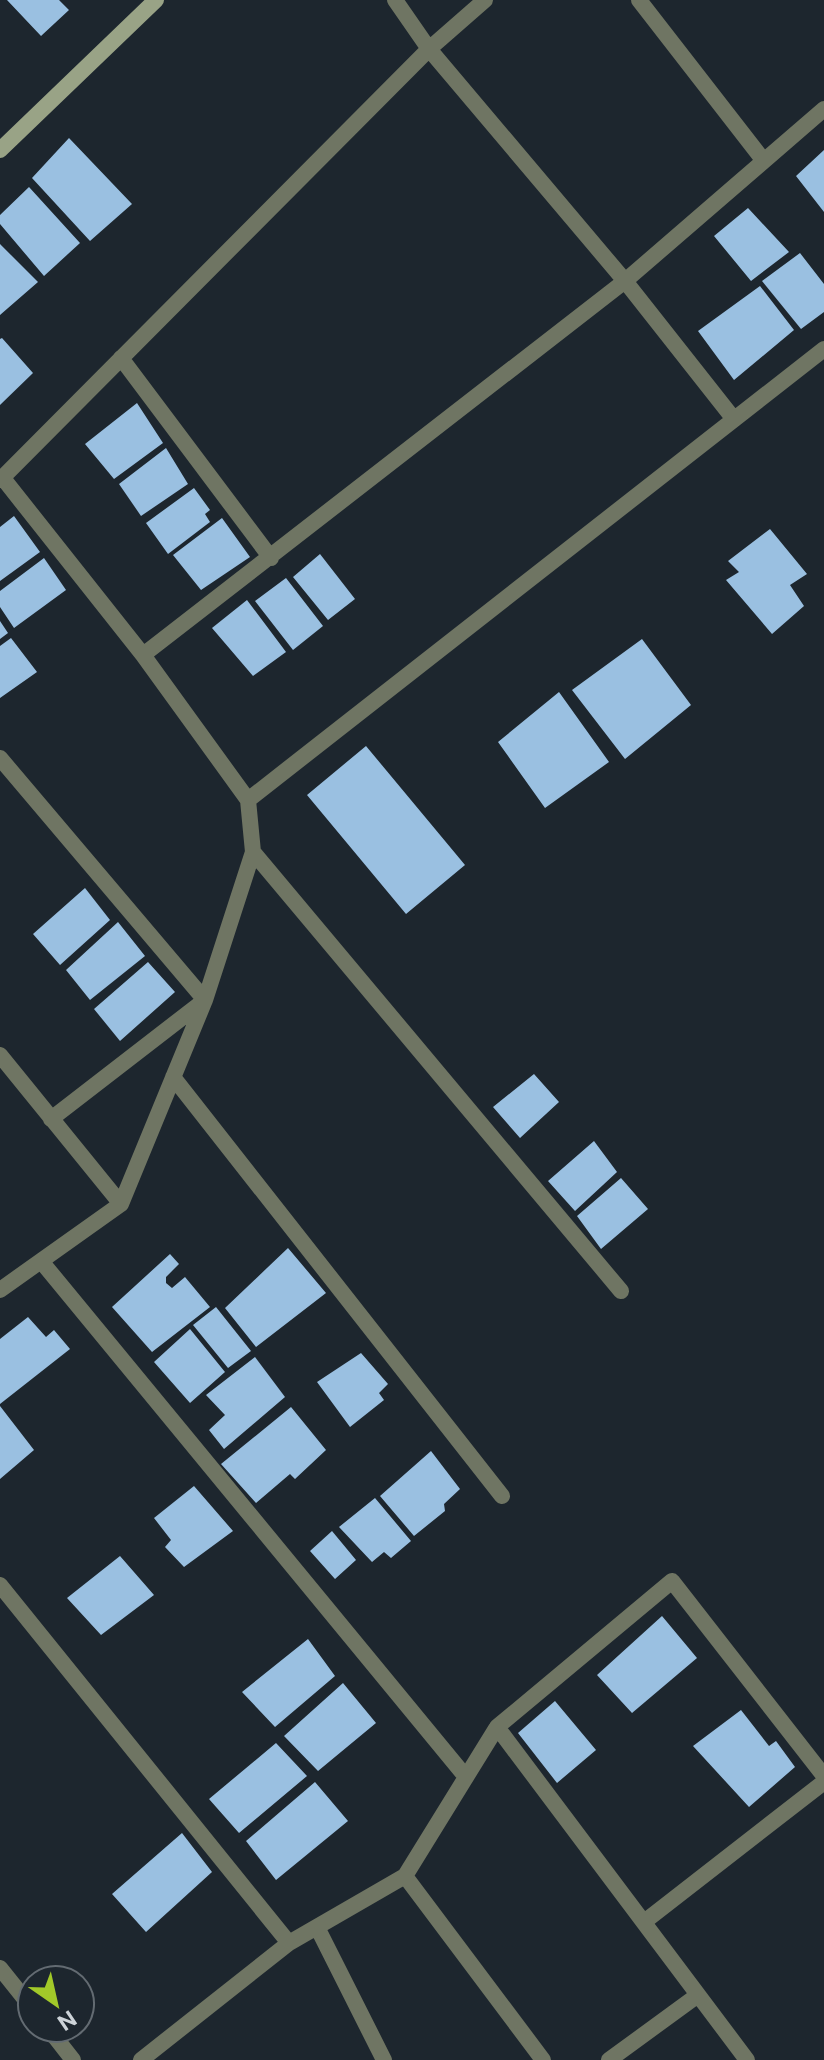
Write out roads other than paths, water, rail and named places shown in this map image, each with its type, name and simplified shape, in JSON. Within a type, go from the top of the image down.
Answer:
[{"type":"main road","points":[[0,150],[156,0]]},
{"type":"street","points":[[395,0],[429,49],[625,281],[733,418]]},
{"type":"street","points":[[0,1290],[121,1204],[205,1000],[253,852],[248,800],[143,655],[1,479],[429,49],[485,0]]},
{"type":"street","points":[[639,0],[764,161]]},
{"type":"street","points":[[143,655],[625,281],[824,109]]},
{"type":"street","points":[[248,800],[824,349]]},
{"type":"street","points":[[121,358],[271,558]]},
{"type":"street","points":[[0,758],[205,1000]]},
{"type":"street","points":[[253,852],[621,1291]]},
{"type":"street","points":[[51,1119],[205,1000]]},
{"type":"street","points":[[0,1055],[121,1204]]},
{"type":"street","points":[[173,1077],[502,1496]]},
{"type":"street","points":[[41,1261],[466,1777]]},
{"type":"street","points":[[141,2060],[289,1943],[405,1876],[497,1727],[672,1581],[824,1779],[644,1922]]},
{"type":"street","points":[[0,1585],[289,1943]]},
{"type":"street","points":[[497,1727],[747,2060]]},
{"type":"street","points":[[405,1876],[543,2060]]},
{"type":"street","points":[[317,1927],[384,2060]]},
{"type":"street","points":[[0,1968],[16,1988]]},
{"type":"street","points":[[609,2060],[698,1995]]},
{"type":"street","points":[[60,2044],[73,2060]]}]
